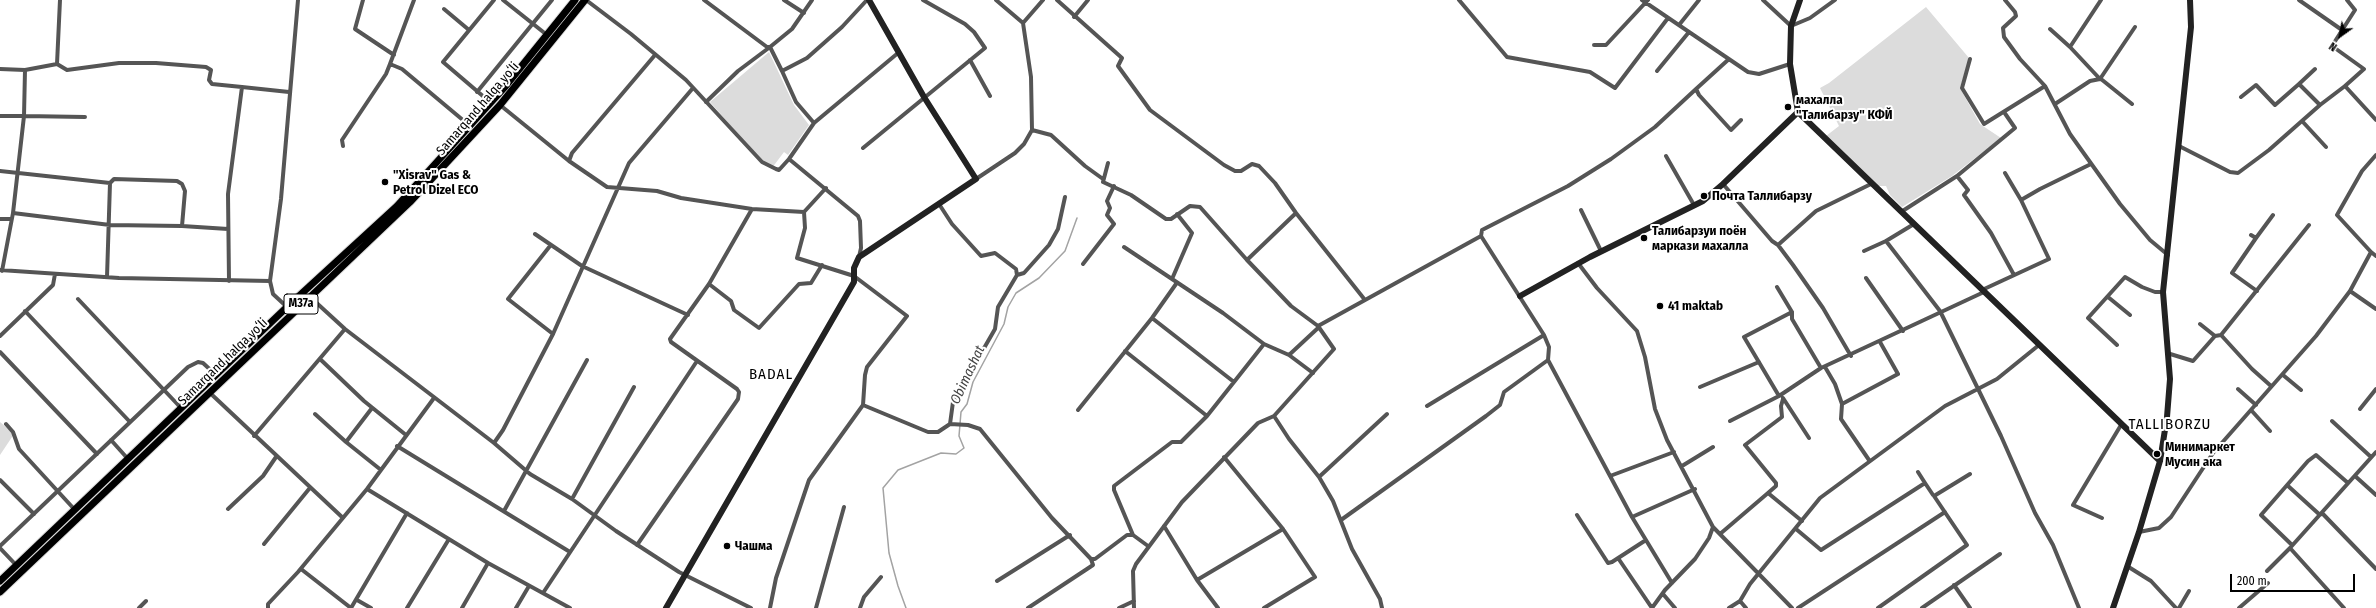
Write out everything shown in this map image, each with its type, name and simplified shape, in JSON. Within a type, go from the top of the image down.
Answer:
[{"type":"highway","name":"Samarqand halqa yoʻli","points":[[0,581],[287,307],[435,171],[575,0]]},
{"type":"highway","name":"Samarqand halqa yoʻli","points":[[0,592],[309,296],[346,264],[500,105],[586,0]]},
{"type":"street","points":[[57,64],[60,0]]},
{"type":"street","points":[[287,307],[273,294],[270,281],[281,199],[298,0]]},
{"type":"street","points":[[362,0],[355,29],[394,55]]},
{"type":"street","points":[[343,146],[342,140],[386,74],[414,0]]},
{"type":"street","points":[[491,103],[443,62],[494,0]]},
{"type":"street","points":[[503,0],[547,35]]},
{"type":"street","points":[[477,92],[552,0]]},
{"type":"street","points":[[586,0],[655,55],[693,88],[762,162],[779,170],[789,159],[814,124],[898,53]]},
{"type":"street","points":[[704,0],[767,47],[770,47],[796,102],[814,124]]},
{"type":"street","points":[[784,0],[804,13]]},
{"type":"street","points":[[706,102],[738,71],[792,29],[812,0]]},
{"type":"street","points":[[782,71],[808,58],[842,27],[868,0],[924,97],[976,180]]},
{"type":"street","points":[[863,148],[985,48],[974,32],[953,15],[923,0]]},
{"type":"street","points":[[859,258],[1016,153],[1024,144],[1032,130],[1033,102],[1031,77],[1023,23],[996,0]]},
{"type":"street","points":[[1023,23],[1043,0]]},
{"type":"street","points":[[1057,0],[1122,58],[1118,66],[1150,110],[1224,165],[1235,171],[1241,171],[1252,164],[1258,166],[1275,183],[1296,213],[1365,300]]},
{"type":"street","points":[[1074,16],[1088,0]]},
{"type":"street","points":[[1459,0],[1507,57],[1590,72],[1615,88],[1668,18]]},
{"type":"street","points":[[1679,25],[1699,0]]},
{"type":"street","points":[[1763,0],[1790,26]]},
{"type":"street","points":[[1800,0],[1790,26],[1790,64],[1798,112],[2160,461]]},
{"type":"street","points":[[1790,26],[1810,18],[1835,0]]},
{"type":"street","points":[[2005,0],[2015,12],[2016,16],[2003,28],[2003,33],[2020,59],[2045,86],[2070,134],[2091,164],[2150,240],[2169,255]]},
{"type":"street","points":[[2070,48],[2101,0]]},
{"type":"street","points":[[2113,608],[2126,566],[2139,532],[2160,461],[2169,394],[2168,353],[2163,292],[2169,255],[2191,27],[2190,0]]},
{"type":"street","points":[[2299,0],[2342,30]]},
{"type":"street","points":[[2179,146],[2230,172],[2238,173],[2269,150],[2320,105],[2345,86],[2364,69],[2332,46],[2355,10],[2347,0]]},
{"type":"street","points":[[1594,45],[1606,45],[1645,1],[1729,59],[1754,74],[1790,64]]},
{"type":"street","points":[[444,10],[469,30]]},
{"type":"street","points":[[2055,104],[2090,81],[2100,79],[2135,27]]},
{"type":"street","points":[[2050,29],[2100,79],[2132,104]]},
{"type":"street","points":[[1657,71],[1689,32]]},
{"type":"street","points":[[569,161],[572,153],[655,55]]},
{"type":"street","points":[[1672,583],[1632,517],[1548,360],[1549,347],[1544,335],[1481,236],[1482,230],[1568,186],[1655,127],[1729,59]]},
{"type":"street","points":[[1970,59],[1962,88],[1984,124],[2045,86]]},
{"type":"street","points":[[970,60],[990,96]]},
{"type":"street","points":[[0,69],[24,70],[57,64],[67,70],[119,63],[156,63],[206,67],[211,70],[209,80],[212,84],[289,92]]},
{"type":"street","points":[[390,64],[402,69],[470,127]]},
{"type":"street","points":[[2241,97],[2256,85],[2276,105],[2315,69]]},
{"type":"street","points":[[24,70],[24,116],[18,172],[13,214],[1,271],[107,277],[270,281]]},
{"type":"street","points":[[2299,84],[2320,105]]},
{"type":"street","points":[[2345,86],[2376,120]]},
{"type":"street","points":[[229,281],[228,194],[242,87]]},
{"type":"street","points":[[494,443],[503,430],[553,334],[629,163],[693,88]]},
{"type":"street","points":[[1696,89],[1698,95],[1731,130],[1741,120]]},
{"type":"street","points":[[500,105],[569,161],[607,187],[618,190],[657,191],[681,198],[752,209],[804,212]]},
{"type":"street","points":[[1520,296],[1578,263],[1703,201],[1723,184],[1798,112]]},
{"type":"street","points":[[1901,212],[1957,176],[2015,128],[2004,112]]},
{"type":"street","points":[[0,116],[85,117]]},
{"type":"street","points":[[2302,121],[2326,147]]},
{"type":"street","points":[[1032,130],[1051,135],[1085,166],[1103,179],[1103,182],[1131,195],[1166,219],[1190,206],[1200,207],[1246,260],[1292,306],[1318,327],[1334,349],[1274,416],[1258,423],[1224,457],[1182,502],[1148,546],[1133,571],[1134,608]]},
{"type":"street","points":[[2376,155],[2362,171],[2337,215],[2376,256]]},
{"type":"street","points":[[1666,156],[1694,205]]},
{"type":"street","points":[[666,608],[684,573],[854,282],[854,268],[859,258],[861,248],[860,221],[854,212],[789,159]]},
{"type":"street","points":[[1103,179],[1108,164]]},
{"type":"street","points":[[2021,200],[2091,164]]},
{"type":"street","points":[[0,171],[110,183]]},
{"type":"street","points":[[1730,420],[1780,396],[1823,368],[1903,331],[2049,258],[2021,200],[2004,173]]},
{"type":"street","points":[[1957,176],[1968,190],[1964,195],[1991,233],[2014,275]]},
{"type":"street","points":[[107,277],[110,225],[110,183],[114,179],[177,181],[182,184],[185,191],[182,226]]},
{"type":"street","points":[[1723,184],[1772,241],[1778,245],[1823,308],[1851,356]]},
{"type":"street","points":[[1778,245],[1816,211],[1871,184]]},
{"type":"street","points":[[1083,264],[1114,224],[1107,215],[1110,208],[1107,201],[1114,186]]},
{"type":"street","points":[[770,608],[776,578],[809,480],[863,405],[862,394],[867,367],[907,316],[854,276],[796,257],[805,228],[804,212],[826,188]]},
{"type":"street","points":[[1017,275],[1024,273],[1049,245],[1058,229],[1065,197]]},
{"type":"street","points":[[939,204],[952,224],[982,256],[995,253],[1016,269],[1017,275],[998,307],[995,329],[952,402],[950,424]]},
{"type":"street","points":[[637,545],[738,399],[739,392],[737,389],[670,340],[709,284],[752,209]]},
{"type":"street","points":[[1581,210],[1602,251]]},
{"type":"street","points":[[1246,260],[1296,213]]},
{"type":"street","points":[[13,214],[110,225],[182,226],[228,229]]},
{"type":"street","points":[[1172,279],[1192,233],[1177,214]]},
{"type":"street","points":[[2256,291],[2232,273],[2273,216]]},
{"type":"street","points":[[0,219],[11,219]]},
{"type":"street","points":[[1864,251],[1886,241],[1914,224]]},
{"type":"street","points":[[2168,353],[2193,361],[2215,336],[2221,335],[2309,225]]},
{"type":"street","points":[[535,234],[550,246],[582,266],[688,315]]},
{"type":"street","points":[[2250,235],[2256,238]]},
{"type":"street","points":[[1289,355],[1318,327],[1481,236]]},
{"type":"street","points":[[1886,241],[1940,312],[1978,388],[2035,513],[2052,545],[2079,608]]},
{"type":"street","points":[[550,246],[508,299],[553,334]]},
{"type":"street","points":[[1124,247],[1172,279],[1176,284],[1223,313],[1264,344],[1289,355],[1313,373]]},
{"type":"street","points":[[2139,532],[2159,528],[2171,517],[2213,453],[2271,386],[2283,375],[2350,291],[2371,252]]},
{"type":"street","points":[[1578,263],[1597,288],[1637,331],[1645,357],[1655,409],[1674,452],[1695,489],[1713,527],[1792,608]]},
{"type":"street","points":[[709,284],[731,301],[734,310],[759,328],[799,284],[811,283],[822,265]]},
{"type":"street","points":[[0,336],[53,285],[55,274]]},
{"type":"street","points":[[2117,345],[2088,318],[2125,277],[2148,290],[2163,292]]},
{"type":"street","points":[[1866,278],[1903,331]]},
{"type":"street","points":[[1078,410],[1152,318],[1176,284]]},
{"type":"street","points":[[1777,286],[1792,312],[1792,319],[1835,384],[1842,404],[1841,420],[1869,460]]},
{"type":"street","points":[[2350,291],[2376,309]]},
{"type":"street","points":[[309,296],[345,329],[494,443],[526,471],[572,499],[637,545],[679,572],[684,573],[751,608]]},
{"type":"street","points":[[2108,297],[2130,315]]},
{"type":"street","points":[[78,299],[181,408]]},
{"type":"street","points":[[26,311],[130,422]]},
{"type":"street","points":[[1792,312],[1744,338],[1780,396],[1809,438]]},
{"type":"street","points":[[1152,318],[1234,382]]},
{"type":"street","points":[[2200,324],[2215,336]]},
{"type":"street","points":[[254,436],[345,329]]},
{"type":"street","points":[[1427,406],[1544,335]]},
{"type":"street","points":[[2221,335],[2252,369],[2271,386]]},
{"type":"street","points":[[1842,404],[1898,374],[1880,342]]},
{"type":"street","points":[[1148,546],[1133,534],[1114,490],[1114,486],[1172,442],[1181,442],[1206,416],[1264,344]]},
{"type":"street","points":[[1729,608],[1740,601],[1759,574],[1820,498],[1869,460],[1945,406],[1997,379],[2039,345]]},
{"type":"street","points":[[1125,351],[1206,416]]},
{"type":"street","points":[[0,352],[97,454]]},
{"type":"street","points":[[320,359],[372,408],[406,435]]},
{"type":"street","points":[[504,511],[587,360]]},
{"type":"street","points":[[1341,520],[1486,416],[1500,405],[1504,392],[1548,360]]},
{"type":"street","points":[[543,593],[697,361]]},
{"type":"street","points":[[17,566],[0,547],[111,440],[188,367],[198,362],[204,363],[216,375]]},
{"type":"street","points":[[1700,387],[1759,362]]},
{"type":"street","points":[[2283,375],[2301,390]]},
{"type":"street","points":[[572,499],[634,387]]},
{"type":"street","points":[[2238,389],[2256,405]]},
{"type":"street","points":[[2360,409],[2376,389]]},
{"type":"street","points":[[209,392],[309,489],[343,518]]},
{"type":"street","points":[[268,608],[268,604],[301,569],[367,489],[397,446],[434,398]]},
{"type":"street","points":[[1720,534],[1776,486],[1776,483],[1745,445],[1782,417],[1781,406],[1783,399]]},
{"type":"street","points":[[863,405],[928,432],[938,432],[950,424],[960,424],[980,429],[1052,518],[1070,535],[1091,559],[1093,565],[1028,608]]},
{"type":"street","points":[[346,442],[372,408]]},
{"type":"street","points":[[2251,410],[2270,431]]},
{"type":"street","points":[[316,414],[346,442],[380,470]]},
{"type":"street","points":[[1319,477],[1387,414]]},
{"type":"street","points":[[1274,416],[1289,439],[1319,477],[1333,501],[1352,549],[1380,599],[1382,608]]},
{"type":"street","points":[[2332,421],[2372,458]]},
{"type":"street","points":[[6,424],[13,432],[19,449],[75,510]]},
{"type":"street","points":[[2102,518],[2073,505],[2121,425]]},
{"type":"street","points":[[111,440],[128,459]]},
{"type":"street","points":[[397,446],[570,552]]},
{"type":"street","points":[[1682,466],[1713,447]]},
{"type":"street","points":[[1610,476],[1674,452]]},
{"type":"street","points":[[2267,571],[2291,547],[2376,452]]},
{"type":"street","points":[[2344,608],[2291,547],[2261,516],[2316,454],[2348,483]]},
{"type":"street","points":[[228,509],[263,476],[276,457]]},
{"type":"street","points":[[1224,457],[1283,529],[1314,577],[1264,608]]},
{"type":"street","points":[[1918,472],[1933,495]]},
{"type":"street","points":[[1878,608],[1967,545],[1934,496],[1970,474]]},
{"type":"street","points":[[2355,476],[2376,495]]},
{"type":"street","points":[[0,480],[34,514]]},
{"type":"street","points":[[1796,529],[1821,550],[1925,483]]},
{"type":"street","points":[[2287,485],[2321,514],[2376,569]]},
{"type":"street","points":[[264,544],[309,489]]},
{"type":"street","points":[[367,489],[488,563],[569,608]]},
{"type":"street","points":[[1632,517],[1695,489]]},
{"type":"street","points":[[1768,493],[1802,521]]},
{"type":"street","points":[[816,608],[844,507]]},
{"type":"street","points":[[1798,608],[1945,512]]},
{"type":"street","points":[[301,569],[351,608],[407,513]]},
{"type":"street","points":[[1577,515],[1608,563],[1646,540]]},
{"type":"street","points":[[1164,526],[1197,580],[1218,608]]},
{"type":"street","points":[[1618,558],[1652,608],[1672,583],[1695,559],[1709,538],[1713,527]]},
{"type":"street","points":[[1197,580],[1283,529]]},
{"type":"street","points":[[1091,559],[1095,559],[1122,536],[1133,534]]},
{"type":"street","points":[[997,581],[1070,535]]},
{"type":"street","points":[[408,608],[449,539]]},
{"type":"street","points":[[1922,608],[2000,554]]},
{"type":"street","points":[[462,608],[488,563]]},
{"type":"street","points":[[2126,566],[2150,581],[2178,608],[2190,591]]},
{"type":"street","points":[[860,608],[864,597],[881,577]]},
{"type":"street","points":[[2239,608],[2268,583]]},
{"type":"street","points":[[1954,585],[1970,608]]},
{"type":"street","points":[[516,608],[529,586]]},
{"type":"street","points":[[1663,594],[1675,608]]},
{"type":"street","points":[[357,600],[371,608]]},
{"type":"street","points":[[139,608],[146,601]]},
{"type":"street","points":[[1119,608],[1134,601]]},
{"type":"street","points":[[1740,601],[1746,608]]},
{"type":"shaded area","points":[[1926,7],[1969,58],[1960,88],[1980,124],[2001,138],[1952,176],[1902,207],[1890,195],[1886,186],[1877,186],[1826,136],[1839,126],[1820,88],[1829,83]]},
{"type":"shaded area","points":[[769,52],[794,105],[809,125],[788,155],[784,152],[772,168],[764,164],[710,102]]},
{"type":"shaded area","points":[[0,422],[14,434],[0,455]]},
{"type":"waterway","name":"Obimashat","points":[[906,608],[889,553],[883,488],[898,470],[941,453],[956,454],[964,448],[959,436],[961,412],[967,404],[973,382],[1004,324],[1008,307],[1016,293],[1039,278],[1065,251],[1077,218]]},
{"type":"place","name":"махалла \"Талибарзу\" КФЙ","points":[[1788,107]]},
{"type":"place","name":"\"Xisrav\" Gas & Petrol Dizel ECO","points":[[385,182]]},
{"type":"place","name":"Почта Таллибарзу","points":[[1704,196]]},
{"type":"place","name":"Талибарзуи поён маркази махалла","points":[[1644,238]]},
{"type":"place","name":"41 maktab","points":[[1660,306]]},
{"type":"place","name":"Минимаркет Мусин ака","points":[[2157,454]]},
{"type":"place","name":"Чашма","points":[[727,546]]},
{"type":"district","name":"BADAL","points":[[771,375]]},
{"type":"district","name":"TALLIBORZU","points":[[2170,425]]}]
